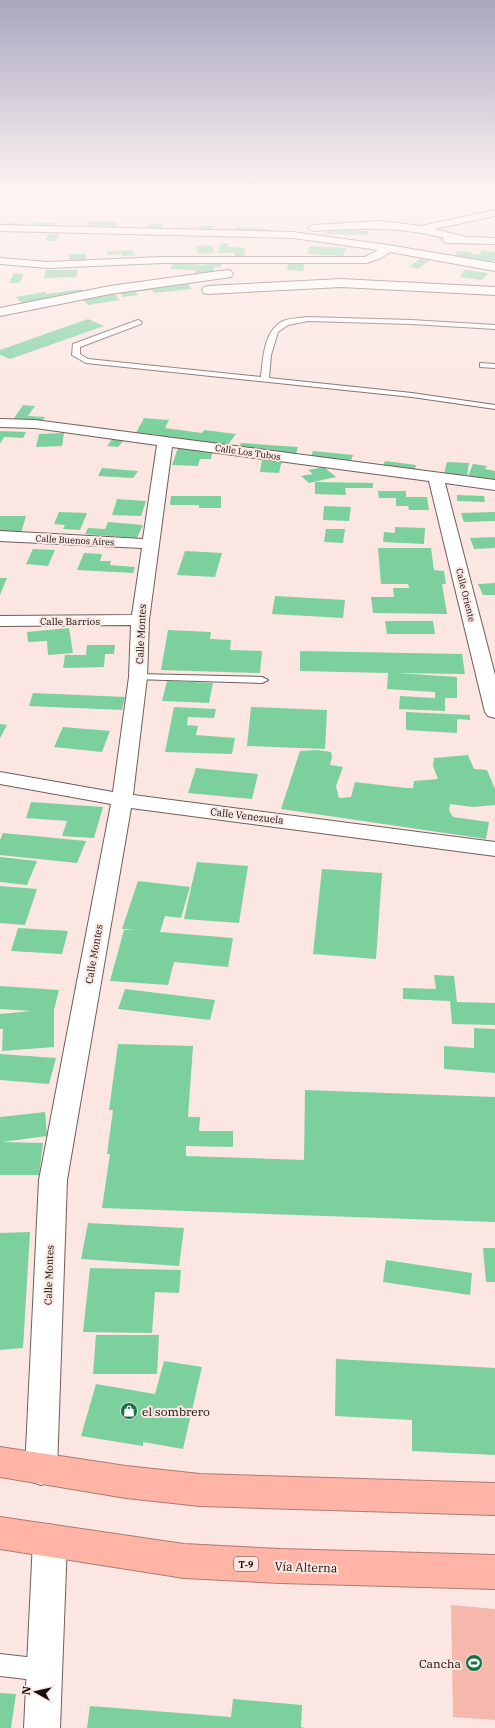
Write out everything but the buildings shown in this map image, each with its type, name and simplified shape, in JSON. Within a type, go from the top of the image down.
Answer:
[{"type":"highway","points":[[0,1462],[42,1470],[200,1490],[495,1499]]},
{"type":"highway","name":"Vía Alterna","points":[[0,1533],[184,1561],[280,1566],[495,1572]]},
{"type":"street","points":[[0,312],[110,290],[229,274],[243,269]]},
{"type":"street","points":[[208,290],[341,282],[495,291]]},
{"type":"street","name":"Calle Los Tubos","points":[[0,423],[35,424],[165,440],[495,485]]},
{"type":"street","name":"Calle Montes","points":[[42,1470],[53,1180],[122,800],[138,677],[140,620],[165,440]]},
{"type":"street","name":"Calle Oriente","points":[[436,478],[495,712]]},
{"type":"street","name":"Calle Buenos Aires","points":[[0,536],[150,544]]},
{"type":"street","name":"Calle Barrios","points":[[0,621],[140,620]]},
{"type":"street","name":"Calle Venezuela","points":[[0,778],[122,800],[495,849]]},
{"type":"street","points":[[42,1728],[50,1541]]},
{"type":"lane","points":[[265,380],[267,355],[275,331],[286,323],[308,319],[411,322],[495,327]]},
{"type":"lane","points":[[138,322],[76,346],[76,355],[86,361],[412,395],[495,407]]},
{"type":"lane","points":[[483,365],[495,366]]},
{"type":"lane","points":[[138,677],[262,680]]},
{"type":"lane","points":[[0,1665],[44,1670]]},
{"type":"shaded area","name":"Cancha","points":[[451,1605],[495,1609],[495,1720],[453,1717]]},
{"type":"place","name":"el sombrero","points":[[129,1411]]},
{"type":"place","name":"Cancha","points":[[474,1663]]}]
